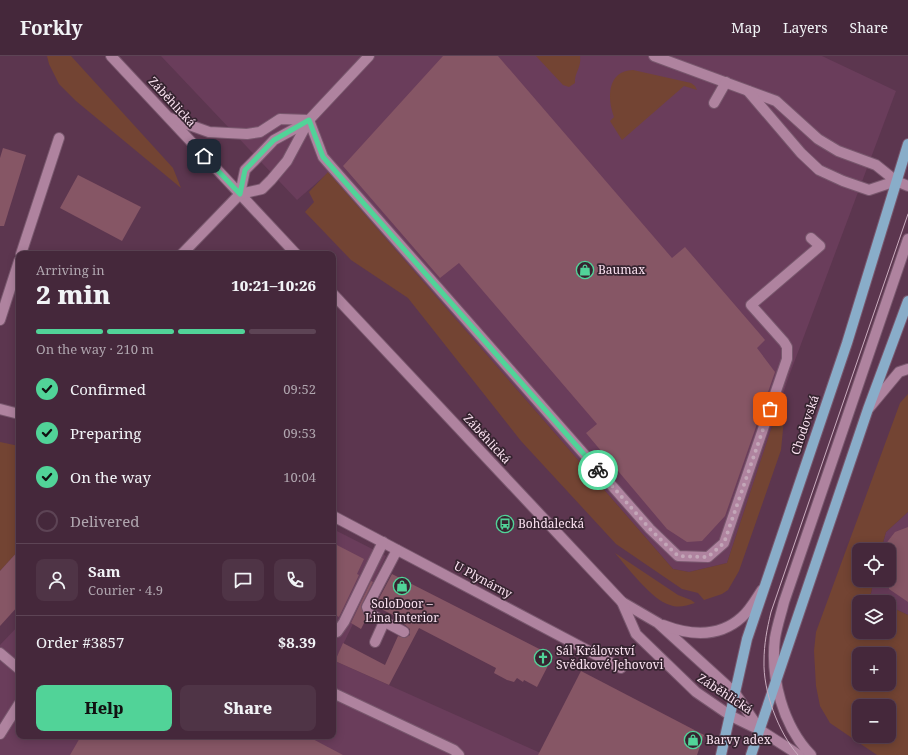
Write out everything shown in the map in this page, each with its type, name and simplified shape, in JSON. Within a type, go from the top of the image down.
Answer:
[{"type":"main road","name":"Chodovská","points":[[731,716],[747,639],[762,590],[847,343],[908,144]]},
{"type":"main road","points":[[751,755],[868,409],[908,301]]},
{"type":"main road","points":[[722,755],[731,716]]},
{"type":"street","name":"Záběhlická","points":[[111,56],[293,251]]},
{"type":"street","points":[[240,194],[262,189],[271,180],[287,161],[309,120],[370,56]]},
{"type":"street","points":[[654,56],[747,89],[776,101],[818,139],[838,151],[876,165],[896,181],[908,186]]},
{"type":"street","points":[[714,103],[726,82]]},
{"type":"street","points":[[747,89],[801,153],[819,170],[843,181],[869,190],[896,181]]},
{"type":"street","points":[[169,118],[209,132],[247,134],[260,132],[280,119],[309,120]]},
{"type":"street","points":[[185,251],[240,194],[245,170],[274,140],[309,120]]},
{"type":"street","points":[[309,120],[323,157],[650,529],[678,556],[708,557],[724,543],[787,358],[787,348],[784,342],[751,305],[820,246],[811,238]]},
{"type":"street","points":[[22,251],[59,138]]},
{"type":"street","points":[[811,755],[791,726],[780,698],[774,667],[775,639],[784,602],[908,239]]},
{"type":"street","points":[[0,320],[16,270]]},
{"type":"street","name":"Záběhlická","points":[[336,297],[622,602],[658,623],[735,693],[760,730]]},
{"type":"street","points":[[868,409],[899,372],[908,369]]},
{"type":"street","points":[[0,408],[16,413]]},
{"type":"street","name":"U Plynárny","points":[[336,518],[621,668]]},
{"type":"street","points":[[336,632],[344,622],[383,542]]},
{"type":"street","points":[[397,550],[367,606],[370,614],[404,632]]},
{"type":"street","points":[[658,623],[688,633],[702,633],[719,629],[742,617],[762,590]]},
{"type":"street","name":"Záběhlická","points":[[622,602],[636,634],[696,692],[731,716],[760,730]]},
{"type":"street","points":[[375,642],[384,622]]},
{"type":"street","points":[[0,654],[16,667]]},
{"type":"street","points":[[336,694],[454,750],[459,755]]},
{"type":"street","points":[[0,734],[16,709]]},
{"type":"street","points":[[760,730],[799,755]]},
{"type":"shaded area","points":[[47,56],[71,56],[173,168],[181,188],[76,101],[59,84],[49,64]]},
{"type":"shaded area","points":[[161,56],[822,56],[896,91],[789,376],[727,563],[689,572],[673,569],[328,173],[297,200]]},
{"type":"shaded area","points":[[536,56],[580,56],[580,63],[575,83],[569,87],[563,85]]},
{"type":"shaded area","points":[[633,70],[691,83],[697,90],[684,86],[622,140],[610,121],[614,117],[610,102],[611,87],[618,75]]},
{"type":"shaded area","points":[[328,172],[673,569],[689,572],[727,563],[780,402],[783,404],[785,409],[781,450],[739,571],[728,590],[722,594],[704,600],[698,593],[682,589],[616,544],[521,441],[408,298],[351,260],[305,212],[314,202],[309,192]]},
{"type":"shaded area","points":[[908,394],[908,512],[886,532],[883,543],[852,543],[852,587],[872,587],[870,595],[852,595],[852,639],[896,639],[896,609],[908,615],[908,755],[877,755],[859,743],[896,743],[896,699],[852,699],[852,738],[830,723],[820,706],[816,686],[814,651],[816,632],[900,403]]},
{"type":"shaded area","points":[[0,442],[16,445],[16,553],[0,571]]},
{"type":"shaded area","points":[[908,512],[908,615],[896,609],[896,595],[871,595],[872,587],[896,587],[896,543],[883,543],[886,532]]},
{"type":"shaded area","points":[[336,531],[386,556],[336,659]]},
{"type":"shaded area","points":[[615,553],[678,595],[695,603],[685,606],[673,606],[663,602],[641,583]]},
{"type":"shaded area","points":[[16,628],[16,739],[336,739],[336,661],[545,755],[0,755],[0,645]]},
{"type":"building","name":"Baumax","points":[[443,56],[498,56],[672,258],[685,247],[765,340],[757,348],[775,372],[725,516],[702,541],[687,542],[667,529],[586,433],[597,424],[459,263],[440,278],[343,166]]},
{"type":"building","points":[[3,148],[26,155],[4,226],[0,226],[0,158]]},
{"type":"building","points":[[78,175],[141,207],[122,241],[60,208]]},
{"type":"building","points":[[908,527],[908,602],[889,589],[889,587],[896,587],[896,543],[886,543],[895,532]]},
{"type":"building","points":[[336,545],[364,559],[357,574],[359,575],[339,617],[336,616]]},
{"type":"building","points":[[16,553],[16,608],[0,626],[0,571]]},
{"type":"building","points":[[392,574],[553,656],[537,687],[517,678],[514,682],[507,680],[494,673],[496,668],[419,628],[389,685],[336,661],[343,643],[385,665],[398,636],[405,638],[410,635],[410,629],[404,624],[405,621],[375,606]]},
{"type":"building","points":[[371,581],[373,582],[361,606],[366,619],[361,629],[351,623]]},
{"type":"building","points":[[581,671],[704,735],[697,755],[538,755]]},
{"type":"building","points":[[79,739],[313,739],[343,755],[70,755]]},
{"type":"tram line","points":[[798,755],[784,735],[778,723],[766,685],[764,655],[768,624],[908,214]]},
{"type":"way so far","points":[[598,470],[650,529],[678,556],[708,557],[724,543],[770,409]]},
{"type":"place","name":"Baumax","points":[[585,270]]},
{"type":"place","name":"Bohdalecká","points":[[505,524]]},
{"type":"place","name":"SoloDoor – Lina Interior","points":[[402,586]]},
{"type":"place","name":"Sál Království Svědkové Jehovovi","points":[[543,658]]},
{"type":"place","name":"Barvy adex","points":[[693,740]]},
{"type":"route","points":[[204,156],[240,194],[245,170],[274,140],[309,120],[323,157],[598,470]]}]
